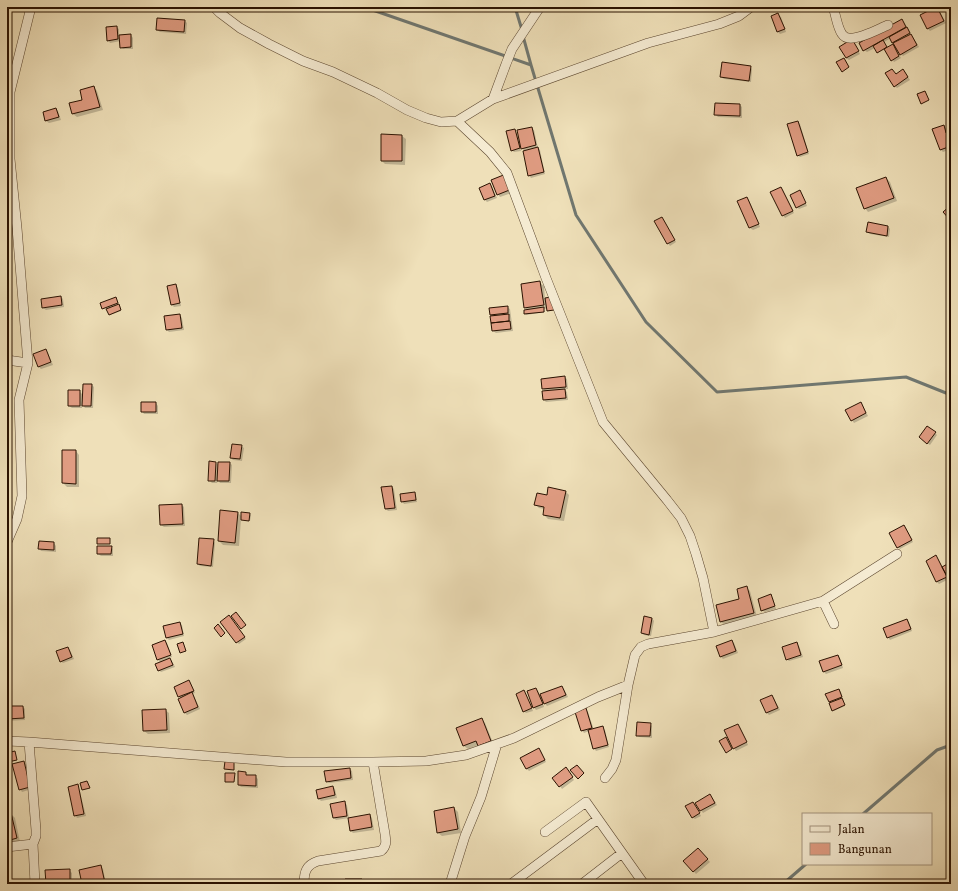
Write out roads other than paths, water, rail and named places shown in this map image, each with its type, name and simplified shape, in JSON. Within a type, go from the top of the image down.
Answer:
[{"type":"street","points":[[7,542],[17,519],[22,496],[19,400],[28,363],[10,159],[10,92],[30,7]]},
{"type":"street","points":[[214,7],[240,28],[303,61],[333,72],[377,93],[407,110],[426,118],[441,122],[457,121],[493,99],[648,43],[719,24],[739,16],[751,7]]},
{"type":"street","points":[[493,99],[512,49],[540,7]]},
{"type":"street","points":[[834,7],[842,36],[848,38],[864,36],[888,25]]},
{"type":"street","points":[[457,121],[490,152],[507,173],[546,278],[603,422],[668,500],[681,518],[690,536],[702,572],[714,632]]},
{"type":"street","points":[[7,360],[28,363]]},
{"type":"street","points":[[605,778],[612,770],[616,760],[628,685],[635,655],[641,647],[648,644],[714,632],[823,601],[896,554]]},
{"type":"street","points":[[823,601],[834,624]]},
{"type":"street","points":[[7,741],[286,762],[426,761],[466,755],[514,738],[598,697],[628,685]]},
{"type":"street","points":[[29,742],[36,830],[33,844],[36,884]]},
{"type":"street","points":[[450,884],[465,836],[481,797],[498,744]]},
{"type":"street","points":[[304,884],[305,871],[313,863],[381,851],[385,848],[385,834],[372,762]]},
{"type":"street","points":[[545,832],[586,802],[644,884]]},
{"type":"street","points":[[516,883],[598,819]]},
{"type":"street","points":[[7,847],[33,844]]},
{"type":"street","points":[[582,884],[622,853]]},
{"type":"waterway","points":[[364,7],[531,65]]},
{"type":"waterway","points":[[515,7],[522,30]]},
{"type":"waterway","points":[[523,36],[576,215],[646,322],[717,392],[906,377],[951,395]]},
{"type":"waterway","points":[[864,813],[937,750],[951,745]]},
{"type":"waterway","points":[[783,884],[805,865]]}]
